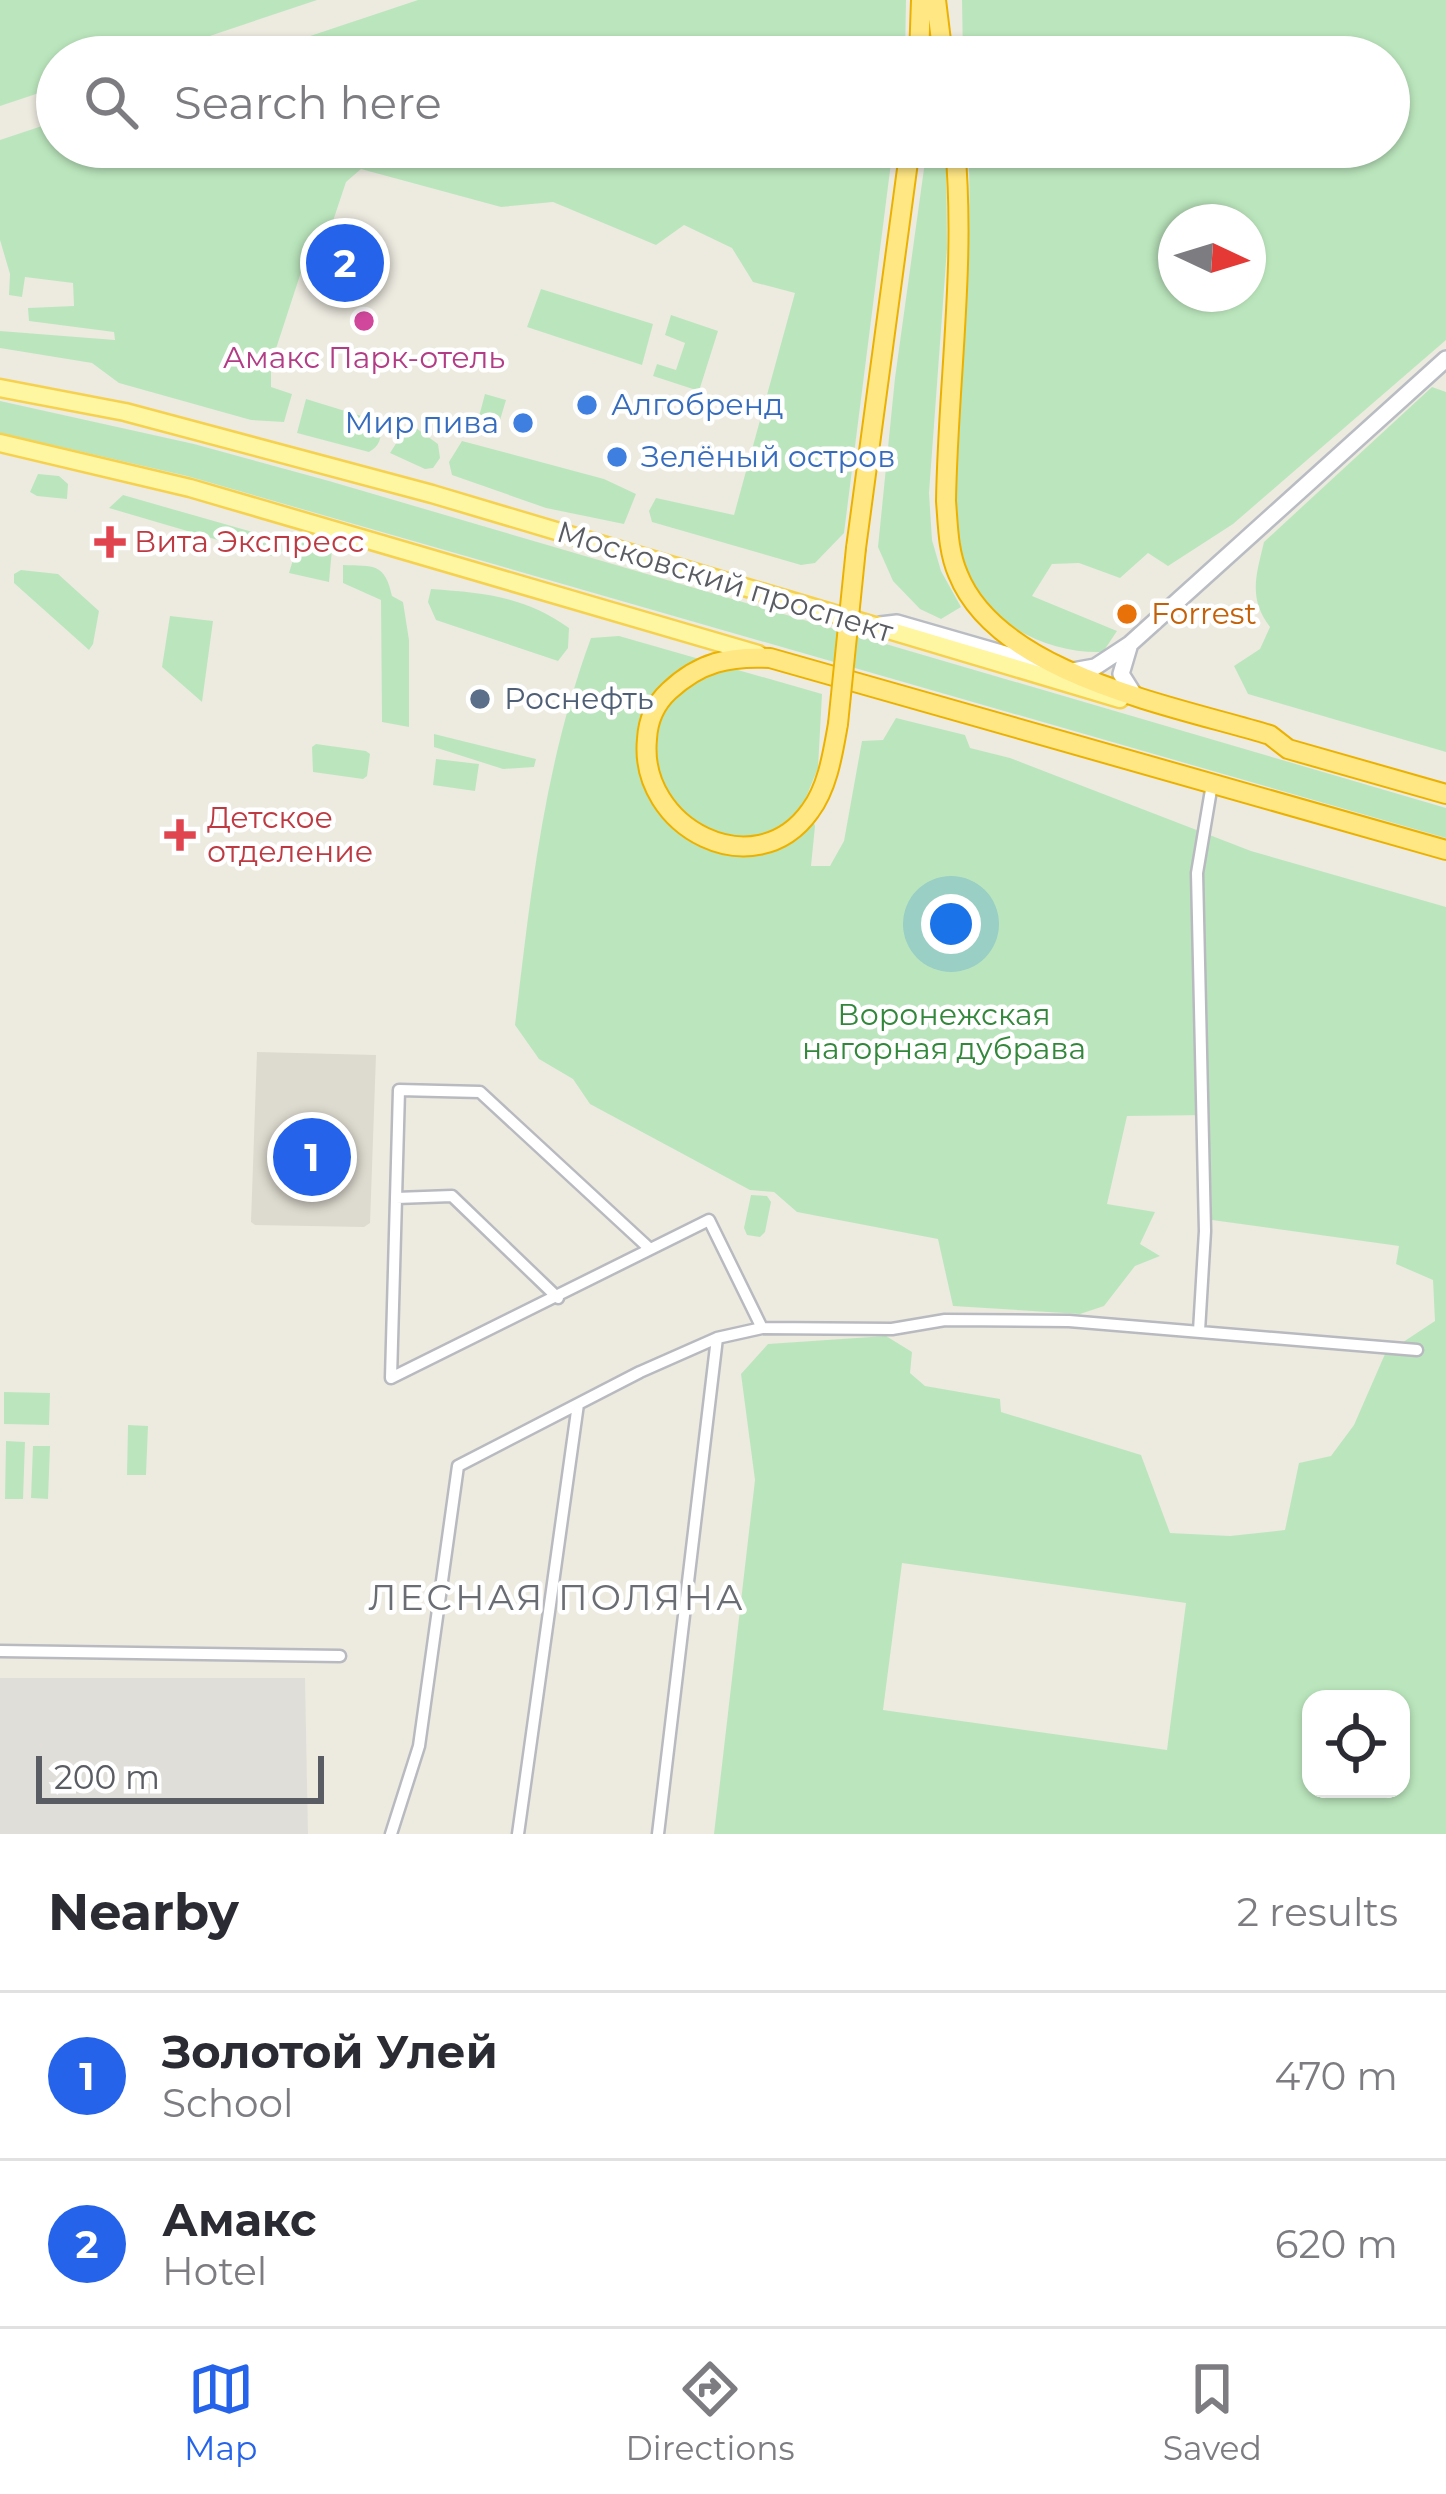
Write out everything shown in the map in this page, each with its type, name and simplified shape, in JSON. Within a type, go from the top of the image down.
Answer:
[{"type":"highway","points":[[920,36],[921,0]]},
{"type":"highway","points":[[936,0],[941,36]]},
{"type":"highway","points":[[770,658],[730,658],[704,665],[655,708],[646,761],[655,792],[674,819],[699,836],[728,844],[760,844],[790,830],[812,810],[819,795],[838,724],[856,548],[907,168]]},
{"type":"highway","points":[[957,168],[946,484],[952,557],[968,594],[989,622],[1066,672],[1270,735],[1288,748]]},
{"type":"highway","name":"Московский проспект","points":[[770,658],[1446,850]]},
{"type":"highway","name":"Московский проспект","points":[[1288,748],[1446,794]]},
{"type":"main road","name":"Московский проспект","points":[[0,388],[125,412],[432,494],[1288,748]]},
{"type":"main road","name":"Московский проспект","points":[[0,443],[190,488],[770,658]]},
{"type":"street","points":[[871,626],[897,623],[1066,672],[1095,667],[1130,644],[1446,358]]},
{"type":"street","points":[[1130,644],[1121,674],[1132,693]]},
{"type":"street","points":[[1199,1331],[1205,1231],[1197,873],[1212,784]]},
{"type":"street","points":[[650,1249],[480,1091],[399,1090],[391,1378],[709,1220],[762,1328]]},
{"type":"street","points":[[396,1198],[452,1196],[558,1298]]},
{"type":"street","points":[[391,1834],[419,1746],[458,1466],[717,1338],[762,1328],[892,1329],[945,1320],[995,1319],[1417,1350]]},
{"type":"street","points":[[658,1834],[717,1338]]},
{"type":"street","points":[[518,1834],[578,1404]]},
{"type":"street","points":[[0,1651],[340,1656]]},
{"type":"shaded area","points":[[257,1052],[376,1055],[370,1223],[364,1227],[251,1222]]},
{"type":"shaded area","points":[[0,1678],[305,1678],[308,1834],[0,1834]]},
{"type":"green space","points":[[0,0],[317,0],[210,36],[36,36],[36,94],[0,106]]},
{"type":"green space","points":[[418,0],[906,0],[905,36],[310,36]]},
{"type":"green space","points":[[962,0],[1446,0],[1446,340],[1233,524],[1168,566],[1148,553],[1120,578],[1079,563],[1052,564],[1032,596],[1117,631],[1103,652],[1043,642],[1006,622],[977,593],[961,556],[954,491],[969,243],[969,168],[1410,168],[1410,36],[963,36]]},
{"type":"green space","points":[[36,128],[36,168],[890,168],[844,533],[815,563],[801,565],[652,522],[649,511],[656,498],[734,515],[795,293],[753,282],[732,248],[684,225],[656,245],[553,202],[501,207],[361,169],[346,182],[319,263],[303,266],[271,364],[271,387],[292,394],[284,422],[251,420],[119,383],[92,363],[0,348],[0,331],[115,340],[114,332],[29,321],[28,308],[74,306],[73,283],[25,277],[22,297],[9,295],[10,274],[0,240],[0,140]]},
{"type":"green space","points":[[924,168],[946,168],[947,248],[929,493],[932,540],[941,571],[961,607],[941,619],[920,609],[893,581],[878,547]]},
{"type":"green space","points":[[541,289],[653,324],[642,365],[527,327]]},
{"type":"green space","points":[[671,315],[718,331],[699,391],[653,376],[657,364],[676,370],[685,343],[665,335]]},
{"type":"green space","points":[[1432,387],[1446,392],[1446,752],[1248,694],[1234,666],[1260,649],[1270,627],[1256,596],[1264,542]]},
{"type":"green space","points":[[485,394],[506,400],[497,430],[477,424]]},
{"type":"green space","points":[[306,399],[381,422],[379,443],[369,452],[297,433]]},
{"type":"green space","points":[[0,401],[194,444],[329,481],[1446,808],[1446,838],[187,476],[0,433]]},
{"type":"green space","points":[[409,423],[438,444],[440,458],[433,468],[390,453]]},
{"type":"green space","points":[[462,441],[604,479],[636,494],[624,524],[546,508],[452,475],[449,462]]},
{"type":"green space","points":[[38,474],[59,476],[68,484],[67,499],[30,492]]},
{"type":"green space","points":[[123,495],[280,540],[284,551],[272,556],[109,508]]},
{"type":"green space","points":[[299,540],[332,549],[329,582],[289,573]]},
{"type":"green space","points":[[343,565],[382,572],[392,596],[403,602],[409,640],[409,727],[382,722],[381,600],[343,583]]},
{"type":"green space","points":[[21,570],[58,574],[99,611],[89,650],[14,583],[14,574]]},
{"type":"green space","points":[[431,589],[487,595],[536,609],[569,628],[568,648],[558,661],[436,620],[428,602]]},
{"type":"green space","points":[[170,616],[213,621],[202,702],[162,667]]},
{"type":"green space","name":"Воронежская нагорная дубрава","points":[[619,636],[822,694],[818,768],[805,800],[815,826],[811,866],[830,866],[844,841],[862,741],[883,740],[896,718],[965,735],[970,748],[1010,758],[1251,851],[1446,907],[1446,1834],[714,1834],[755,1480],[741,1374],[768,1344],[886,1336],[912,1352],[910,1373],[925,1386],[1000,1399],[1001,1412],[1141,1455],[1170,1533],[1230,1536],[1285,1530],[1299,1463],[1331,1456],[1354,1425],[1385,1354],[1435,1321],[1433,1280],[1396,1264],[1399,1246],[1212,1220],[1209,1115],[1127,1116],[1107,1204],[1155,1212],[1140,1244],[1160,1256],[1135,1266],[1104,1306],[1080,1314],[953,1306],[938,1239],[797,1212],[774,1192],[750,1190],[590,1104],[573,1079],[539,1059],[515,1025],[534,877],[575,686],[591,638]],"holes":[[[902,1563],[1186,1603],[1167,1750],[883,1710]]]},
{"type":"green space","points":[[434,734],[536,759],[534,767],[503,769],[434,747]]},
{"type":"green space","points":[[312,747],[366,751],[370,754],[367,776],[313,772]]},
{"type":"green space","points":[[436,759],[479,764],[475,791],[433,785]]},
{"type":"green space","points":[[751,1195],[767,1196],[771,1202],[760,1237],[747,1235],[744,1228]]},
{"type":"green space","points":[[4,1392],[50,1393],[49,1425],[4,1424]]},
{"type":"green space","points":[[128,1425],[148,1426],[146,1475],[127,1475]]},
{"type":"green space","points":[[6,1441],[25,1442],[23,1499],[5,1499]]},
{"type":"green space","points":[[33,1446],[50,1446],[48,1499],[31,1498]]},
{"type":"place","name":"Амакс","points":[[345,263]]},
{"type":"place","name":"Амакс Парк-отель","points":[[364,321]]},
{"type":"place","name":"Алгобренд","points":[[587,405]]},
{"type":"place","name":"Мир пива","points":[[523,423]]},
{"type":"place","name":"Зелёный остров","points":[[617,457]]},
{"type":"place","name":"Вита Экспресс","points":[[110,542]]},
{"type":"place","name":"Forrest","points":[[1127,614]]},
{"type":"place","name":"Роснефть","points":[[480,699]]},
{"type":"place","name":"Детское отделение","points":[[180,835]]},
{"type":"place","name":"Золотой Улей","points":[[312,1157]]},
{"type":"district","name":"ЛЕСНАЯ ПОЛЯНА","points":[[557,1597]]}]
